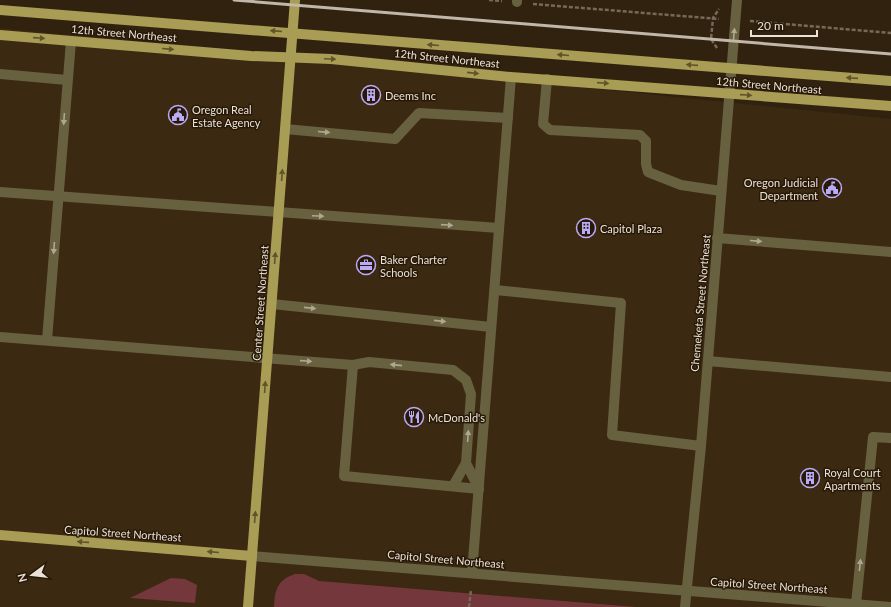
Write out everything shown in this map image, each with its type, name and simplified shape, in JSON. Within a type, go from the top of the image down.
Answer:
[{"type":"main road","name":"Center Street Northeast","points":[[248,607],[295,0]]},
{"type":"main road","name":"12th Street Northeast","points":[[0,10],[891,81]]},
{"type":"main road","name":"12th Street Northeast","points":[[0,35],[291,58],[332,59],[511,77],[891,106]]},
{"type":"main road","name":"Capitol Street Northeast","points":[[0,535],[252,556]]},
{"type":"street","name":"Chemeketa Street Northeast","points":[[685,607],[701,446],[737,0]]},
{"type":"street","points":[[47,340],[71,40]]},
{"type":"street","points":[[0,74],[68,80]]},
{"type":"street","points":[[472,573],[511,77]]},
{"type":"street","points":[[547,79],[542,124],[550,130],[640,135],[646,141],[646,164],[648,172],[681,184],[721,191]]},
{"type":"street","points":[[285,129],[395,139],[419,113],[508,118]]},
{"type":"street","points":[[0,192],[279,214],[499,228]]},
{"type":"street","points":[[718,238],[891,252]]},
{"type":"street","points":[[495,290],[621,303],[612,435],[701,446]]},
{"type":"street","points":[[272,304],[491,327]]},
{"type":"street","points":[[0,337],[353,365],[369,362],[453,370],[466,380],[471,394],[466,463],[453,486]]},
{"type":"street","points":[[708,361],[891,377]]},
{"type":"street","points":[[353,365],[344,476],[479,488]]},
{"type":"street","points":[[856,604],[873,437],[891,438]]},
{"type":"street","points":[[466,463],[479,488]]},
{"type":"street","name":"Capitol Street Northeast","points":[[252,556],[891,607]]},
{"type":"path","points":[[489,0],[517,1],[688,17]]},
{"type":"path","points":[[779,24],[891,33]]},
{"type":"shaded area","points":[[0,28],[891,119],[891,607],[0,607]]},
{"type":"shaded area","points":[[295,574],[304,574],[319,581],[636,607],[274,607],[278,586],[284,579]]},
{"type":"shaded area","points":[[171,578],[185,579],[197,585],[195,603],[130,598]]},
{"type":"railway","points":[[234,0],[891,54]]},
{"type":"place","name":"Deems Inc","points":[[371,95]]},
{"type":"place","name":"Oregon Real Estate Agency","points":[[178,115]]},
{"type":"place","name":"Oregon Judicial Department","points":[[832,188]]},
{"type":"place","name":"Capitol Plaza","points":[[586,228]]},
{"type":"place","name":"Baker Charter Schools","points":[[366,265]]},
{"type":"place","name":"McDonald's","points":[[414,417]]},
{"type":"place","name":"Royal Court Apartments","points":[[810,478]]}]
